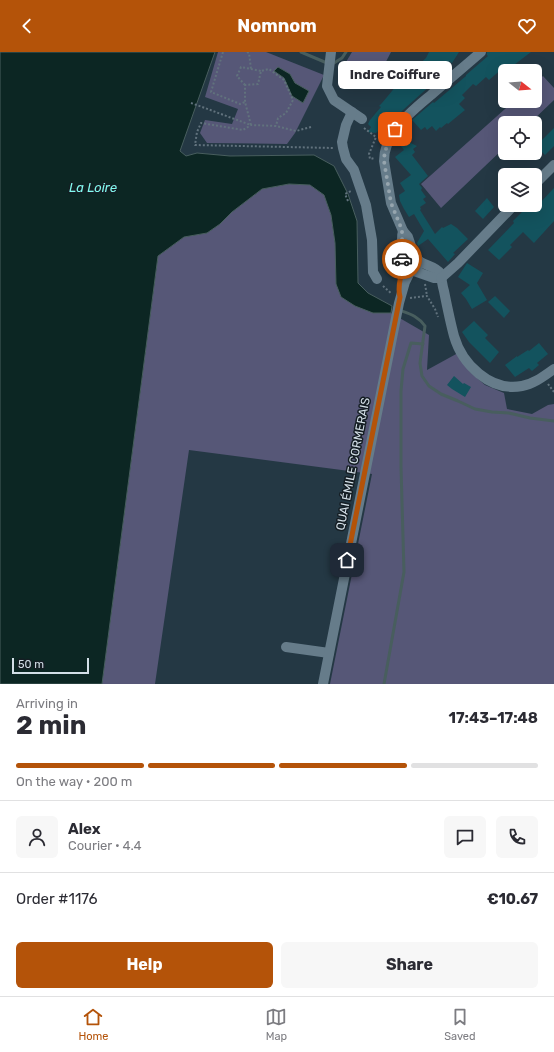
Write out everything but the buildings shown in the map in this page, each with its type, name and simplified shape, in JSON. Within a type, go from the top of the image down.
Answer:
[{"type":"street","points":[[331,52],[327,86],[334,100],[362,119]]},
{"type":"street","points":[[481,52],[418,106],[395,129],[388,142],[384,161],[391,203],[402,230],[408,237],[411,264],[426,276],[441,278],[458,263],[507,212]]},
{"type":"street","points":[[352,112],[346,125],[342,148],[346,159],[354,170],[366,205],[372,240],[373,272],[377,279]]},
{"type":"street","points":[[542,177],[554,164]]},
{"type":"street","name":"QUAI ÉMILE CORMERAIS","points":[[323,684],[396,319],[399,283],[411,264]]},
{"type":"street","points":[[441,278],[455,338],[461,352],[480,375],[498,384],[521,386],[537,380],[554,370]]},
{"type":"street","points":[[286,647],[329,653]]},
{"type":"path","points":[[223,52],[211,92],[240,104],[245,102]]},
{"type":"path","points":[[247,52],[251,69]]},
{"type":"path","points":[[251,125],[245,102],[245,85],[237,76],[241,67],[262,71],[269,70],[284,80],[293,100],[286,113],[278,118],[276,126]]},
{"type":"path","points":[[245,85],[258,84],[262,71]]},
{"type":"path","points":[[191,103],[251,125],[276,126],[296,131],[311,127]]},
{"type":"path","points":[[251,125],[243,130],[201,123],[197,132],[195,145],[342,148]]},
{"type":"path","points":[[369,133],[376,137],[369,154],[370,159],[384,156]]},
{"type":"path","points":[[348,201],[345,194],[355,189]]},
{"type":"path","points":[[386,289],[398,298]]},
{"type":"path","points":[[412,298],[427,296],[440,320]]},
{"type":"shaded area","points":[[218,52],[266,52],[324,75],[295,133],[287,144],[207,143],[200,133],[205,120],[232,124],[238,109],[205,97]]},
{"type":"shaded area","points":[[352,52],[391,52],[377,79],[346,62]]},
{"type":"shaded area","points":[[543,76],[554,88],[554,100],[537,116],[498,116],[498,154],[441,208],[421,184],[506,108],[542,108]]},
{"type":"shaded area","points":[[289,184],[310,185],[324,195],[331,215],[335,243],[373,312],[391,313],[429,335],[427,370],[458,353],[470,372],[485,385],[504,393],[507,409],[532,414],[548,405],[554,404],[554,684],[330,684],[372,474],[189,450],[155,684],[102,684],[158,256],[184,237],[207,233],[262,189]]},
{"type":"water","name":"La Loire","points":[[0,52],[215,52],[180,151],[186,156],[197,153],[230,156],[314,155],[334,166],[348,194],[357,221],[358,283],[368,293],[392,306],[391,313],[373,313],[355,306],[341,297],[336,284],[335,243],[331,215],[324,195],[310,185],[289,184],[262,189],[207,233],[184,237],[158,256],[102,684],[0,684]]},
{"type":"water","points":[[278,67],[290,74],[295,83],[309,91],[303,103],[292,96],[284,78],[274,71]]},
{"type":"waterway","points":[[301,52],[327,63]]},
{"type":"waterway","points":[[334,63],[342,58],[346,52]]},
{"type":"waterway","points":[[399,310],[417,318],[425,326],[420,363],[422,376],[429,386],[441,394],[475,409],[554,421]]},
{"type":"waterway","points":[[384,684],[404,572],[401,467],[401,391],[403,369],[411,343],[423,344]]},
{"type":"way so far","points":[[395,129],[388,142],[384,161],[391,203],[402,230],[404,251],[404,257],[402,259]]},
{"type":"place","name":"Indre Coiffure","points":[[395,129]]},
{"type":"route","points":[[347,560],[400,297],[399,283],[403,267],[401,263],[402,259]]}]
